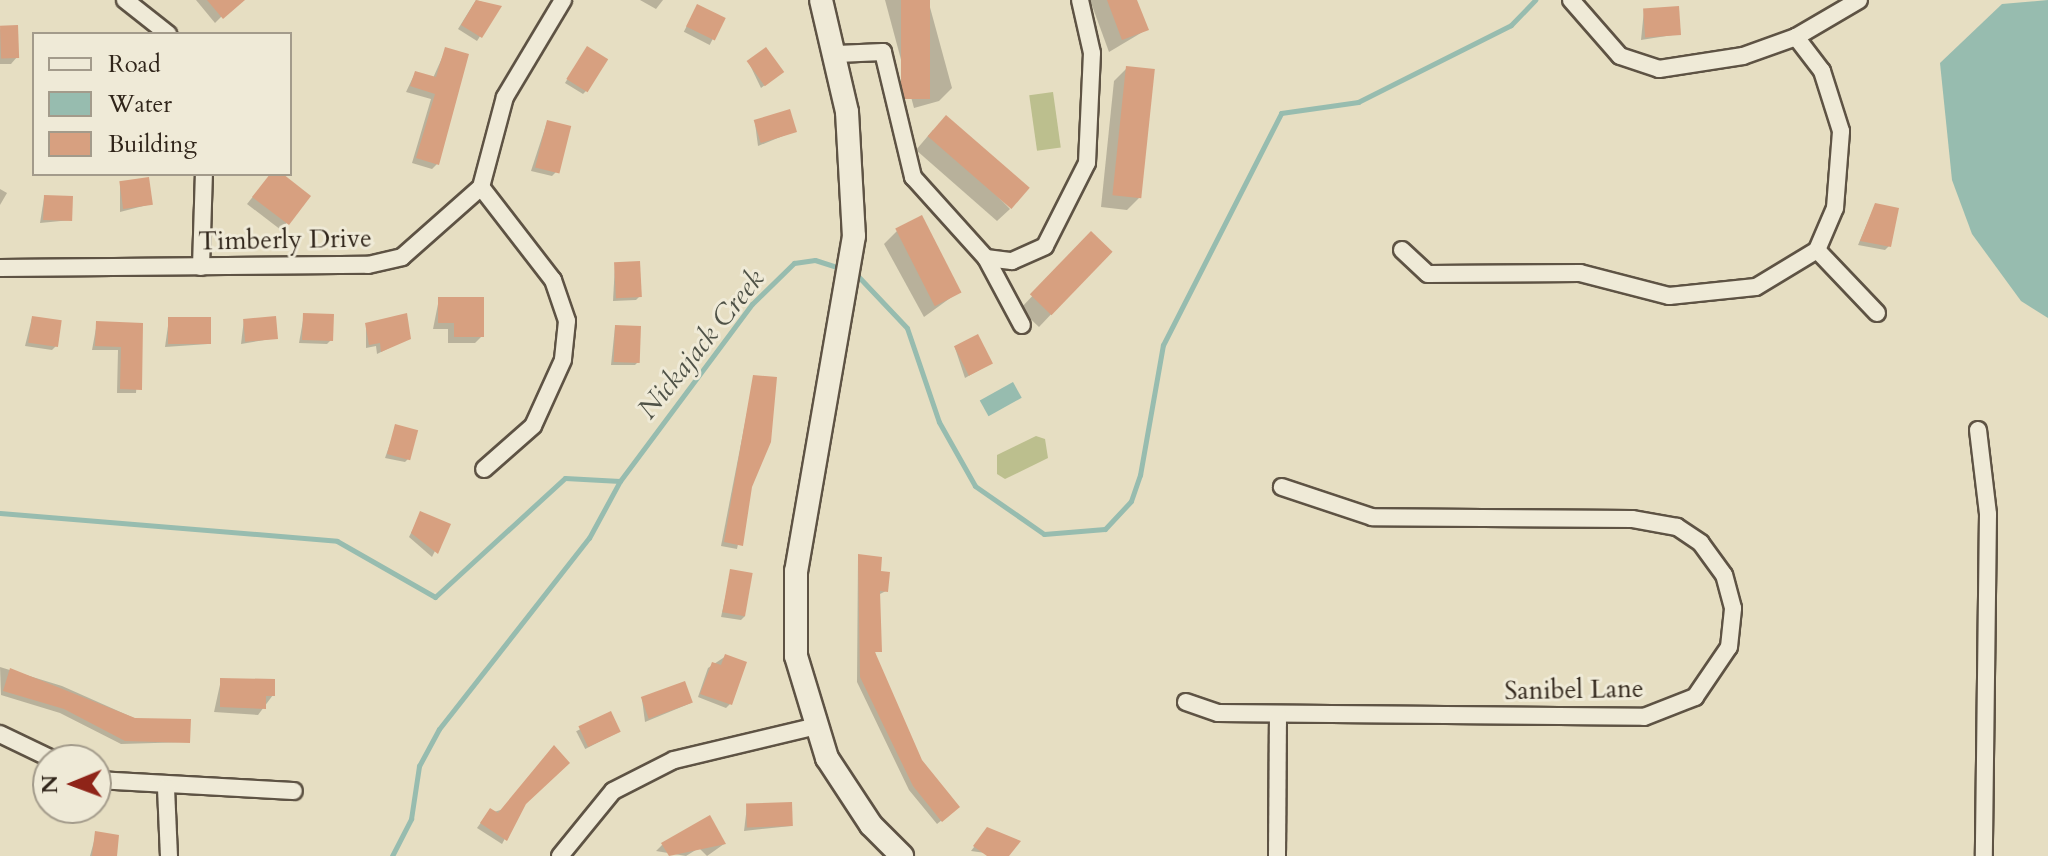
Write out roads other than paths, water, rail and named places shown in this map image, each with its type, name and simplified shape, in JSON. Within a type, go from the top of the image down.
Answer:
[{"type":"street","points":[[125,0],[165,32]]},
{"type":"street","name":"Timberly Drive","points":[[0,268],[387,262],[421,246],[481,187],[511,83],[563,0]]},
{"type":"street","points":[[821,0],[837,54],[854,236],[841,328],[792,600],[812,727],[852,800],[902,856]]},
{"type":"street","points":[[986,258],[1012,261],[1045,246],[1083,175],[1094,111],[1080,0]]},
{"type":"street","points":[[1571,0],[1620,56],[1659,69],[1700,67],[1796,37],[1859,0]]},
{"type":"street","points":[[1402,250],[1428,274],[1580,273],[1669,296],[1715,296],[1756,287],[1817,250],[1835,208],[1841,131],[1822,71],[1796,37]]},
{"type":"street","points":[[837,54],[883,52],[913,177],[986,258],[1022,325]]},
{"type":"street","points":[[201,267],[204,176]]},
{"type":"street","points":[[481,187],[553,280],[567,321],[563,360],[533,426],[484,469]]},
{"type":"street","points":[[1817,250],[1877,313]]},
{"type":"street","points":[[1978,430],[1988,514],[1984,856]]},
{"type":"street","name":"Sanibel Lane","points":[[1186,702],[1218,713],[1644,717],[1695,697],[1716,675],[1729,647],[1733,608],[1724,575],[1701,543],[1677,527],[1632,519],[1372,517],[1282,487]]},
{"type":"street","points":[[1277,856],[1278,714]]},
{"type":"street","points":[[560,856],[613,791],[637,778],[674,760],[812,727]]},
{"type":"street","points":[[0,734],[32,749]]},
{"type":"street","points":[[112,782],[166,788],[294,791]]},
{"type":"street","points":[[166,788],[169,856]]},
{"type":"water","points":[[2048,0],[2048,318],[2021,301],[1972,234],[1952,180],[1940,63],[2002,4]]},
{"type":"water","points":[[1013,382],[1022,398],[988,416],[980,400]]},
{"type":"waterway","name":"Nickajack Creek","points":[[856,274],[907,328],[939,422],[975,486],[1044,534],[1105,529],[1131,501],[1140,475],[1163,345],[1281,113],[1358,102],[1511,25],[1535,0]]},
{"type":"waterway","points":[[392,856],[411,819],[419,766],[439,729],[589,538],[620,481],[752,304],[794,263],[815,260],[843,269]]},
{"type":"waterway","name":"Nickajack Creek","points":[[0,513],[337,541],[435,597],[565,478],[620,481]]}]
